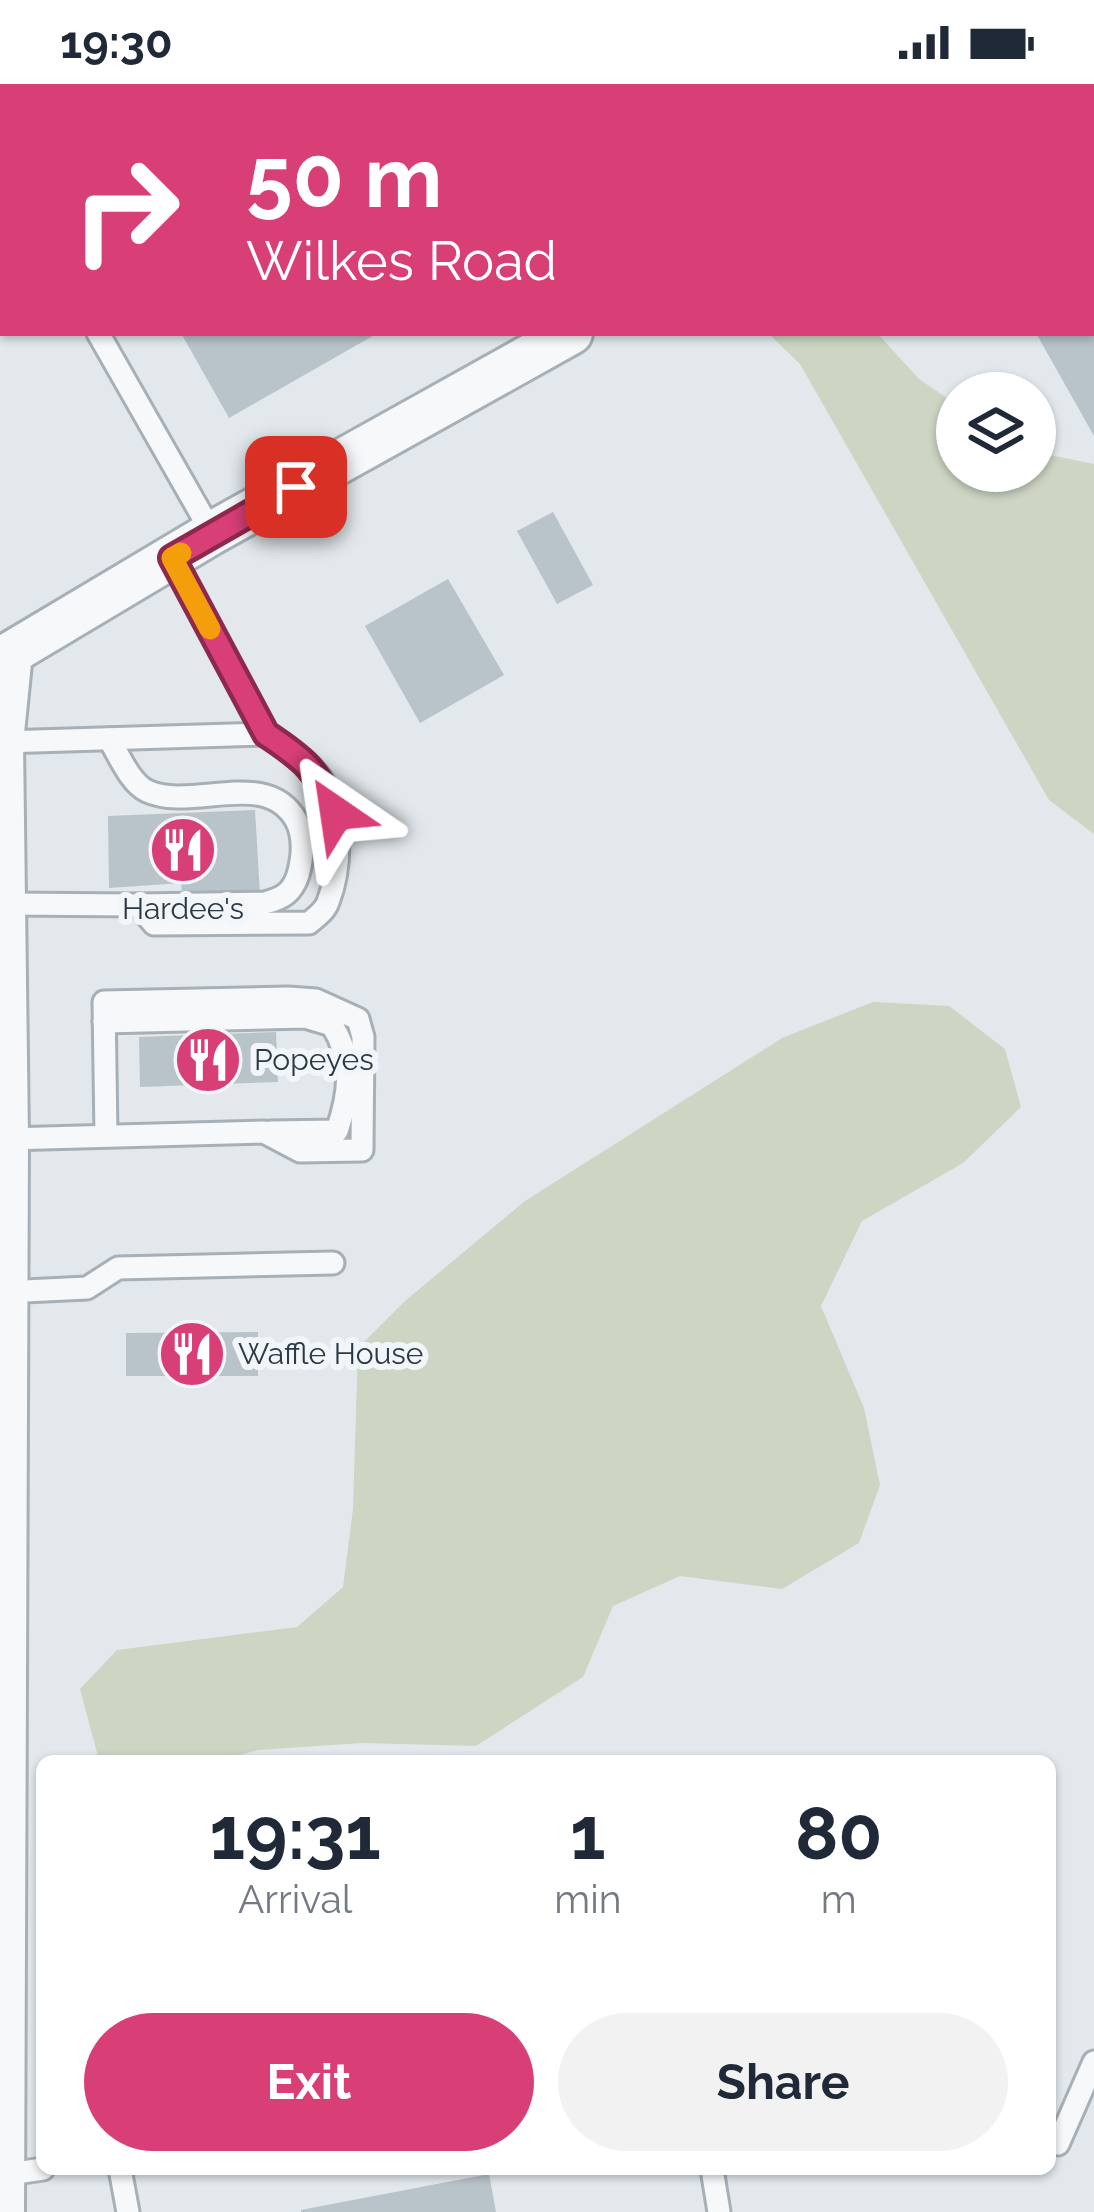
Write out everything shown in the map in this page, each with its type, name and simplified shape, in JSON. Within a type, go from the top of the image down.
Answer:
[{"type":"street","points":[[16,2185],[2,1292],[7,1139],[2,742],[11,653],[212,533],[566,336]]},
{"type":"lane","points":[[100,336],[212,533]]},
{"type":"lane","points":[[138,905],[154,924],[309,923],[327,907],[334,873],[336,813],[320,777],[266,734],[172,558]]},
{"type":"lane","points":[[2,742],[266,734]]},
{"type":"lane","points":[[6,904],[265,903],[284,898],[295,884],[303,856],[299,825],[284,802],[254,793],[156,794],[140,788],[109,739]]},
{"type":"lane","points":[[106,1136],[104,1002],[288,998],[316,1000],[358,1019],[363,1036],[362,1150],[300,1151],[264,1132]]},
{"type":"lane","points":[[7,1139],[337,1131],[350,1066],[332,1025],[305,1017],[104,1022]]},
{"type":"lane","points":[[2,1292],[87,1288],[118,1268],[333,1263]]},
{"type":"lane","points":[[1056,2143],[1094,2062]]},
{"type":"lane","points":[[121,2175],[128,2212]]},
{"type":"lane","points":[[713,2175],[719,2212]]},
{"type":"green space","points":[[771,336],[880,336],[936,391],[936,492],[1056,492],[1056,456],[1094,464],[1094,834],[1049,800],[800,364]]},
{"type":"green space","points":[[873,1002],[949,1006],[1005,1049],[1021,1107],[963,1163],[862,1221],[821,1306],[864,1408],[880,1485],[859,1543],[782,1589],[680,1576],[613,1606],[583,1677],[476,1746],[362,1743],[239,1755],[98,1755],[80,1689],[117,1650],[297,1627],[343,1587],[353,1509],[358,1348],[405,1301],[525,1201],[782,1038]]},
{"type":"building","points":[[183,336],[373,336],[229,418]]},
{"type":"building","points":[[1038,336],[1094,336],[1094,436]]},
{"type":"building","points":[[553,512],[593,585],[557,604],[517,531]]},
{"type":"building","points":[[448,579],[504,675],[420,723],[365,626]]},
{"type":"building","name":"Hardee's","points":[[255,810],[260,895],[182,893],[181,883],[109,888],[108,816]]},
{"type":"building","name":"Popeyes","points":[[276,1032],[278,1082],[140,1087],[139,1037]]},
{"type":"building","name":"Waffle House","points":[[258,1332],[258,1376],[126,1376],[126,1333]]},
{"type":"building","points":[[489,2175],[496,2212],[301,2212]]},
{"type":"slow traffic","points":[[181,553],[172,558],[210,629]]},
{"type":"place","name":"Hardee's","points":[[183,850]]},
{"type":"place","name":"Popeyes","points":[[208,1060]]},
{"type":"place","name":"Waffle House","points":[[192,1354]]},
{"type":"route","points":[[296,487],[172,558],[266,734],[320,777],[336,813]]}]
